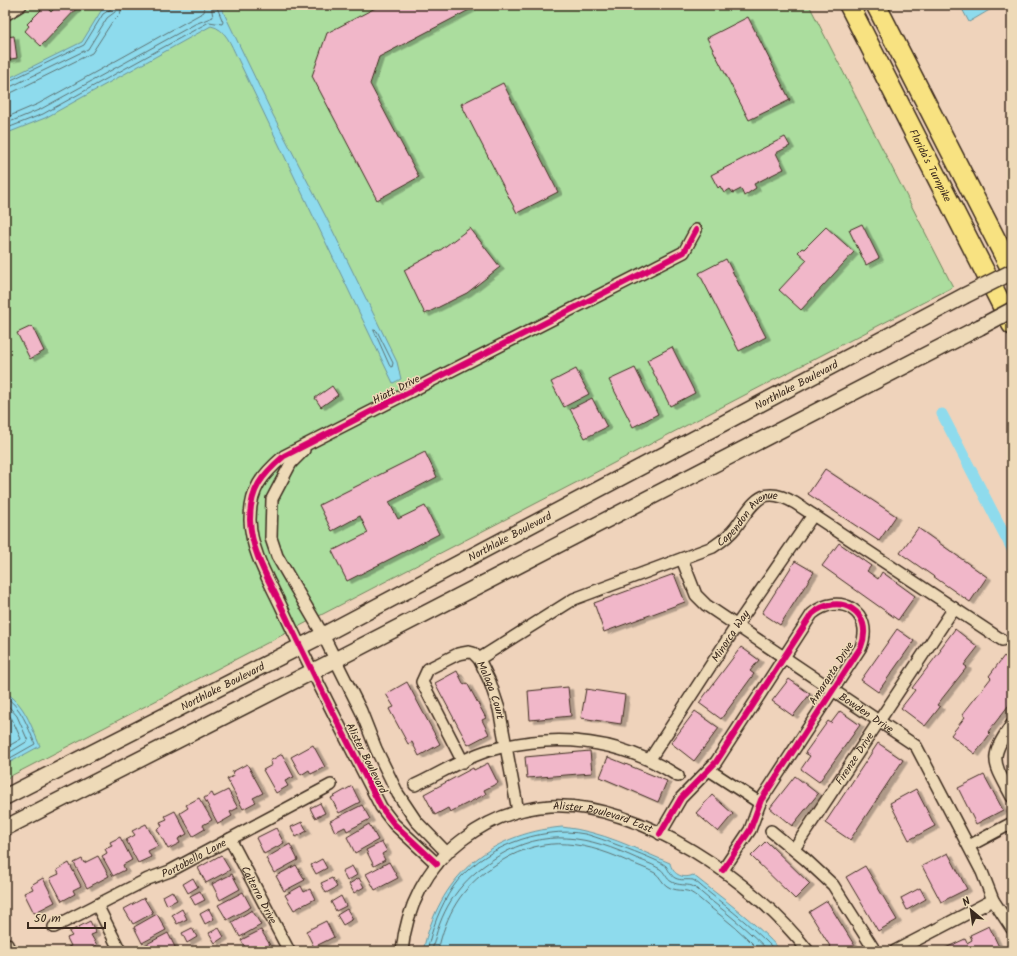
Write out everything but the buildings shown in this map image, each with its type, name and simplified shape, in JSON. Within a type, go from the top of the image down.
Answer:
[{"type":"highway","name":"Florida's Turnpike","points":[[850,5],[1012,325]]},
{"type":"highway","points":[[876,5],[1012,272]]},
{"type":"main road","name":"Northlake Boulevard","points":[[5,797],[300,647],[1012,272]]},
{"type":"main road","points":[[5,828],[335,660],[1012,310]]},
{"type":"main road","points":[[5,945],[8,951]]},
{"type":"street","points":[[5,15],[21,5]]},
{"type":"street","name":"Hiatt Drive","points":[[300,647],[255,550],[250,520],[256,485],[268,470],[284,456],[311,444],[684,252],[696,230]]},
{"type":"street","name":"Hiatt Drive","points":[[311,444],[292,463],[272,499],[271,538],[278,556],[323,635]]},
{"type":"street","name":"Capendon Avenue","points":[[479,659],[574,598],[704,552],[721,542],[736,527],[752,504],[765,496],[778,495],[787,498],[1002,640]]},
{"type":"street","name":"Minorca Way","points":[[650,759],[737,625],[813,515]]},
{"type":"street","name":"Bowden Drive","points":[[682,559],[692,587],[700,600],[916,746],[969,846],[986,880],[993,900],[1012,929]]},
{"type":"street","name":"Amaranta Drive","points":[[660,834],[681,798],[709,770],[808,620],[817,610],[835,604],[854,610],[858,614],[864,626],[864,639],[861,647],[760,803],[750,830],[723,870]]},
{"type":"street","name":"Firenze Drive","points":[[794,849],[954,608]]},
{"type":"street","name":"Alister Boulevard","points":[[323,635],[361,711],[376,749],[398,794],[442,858]]},
{"type":"street","name":"Alister Boulevard","points":[[300,647],[384,812],[394,824],[442,858]]},
{"type":"street","name":"Malaga Court","points":[[463,762],[422,682],[428,669],[458,654],[469,652],[473,653],[479,659],[500,708],[518,811]]},
{"type":"street","points":[[1011,726],[999,743],[995,760],[996,767],[1012,797]]},
{"type":"street","points":[[415,785],[488,751],[530,743],[552,741],[591,742],[627,750],[650,759],[678,776]]},
{"type":"street","points":[[709,770],[760,803]]},
{"type":"street","name":"Portobello Lane","points":[[54,927],[148,879],[170,871],[331,785]]},
{"type":"street","name":"Alister Boulevard East","points":[[402,951],[408,916],[422,886],[442,858],[476,830],[518,811],[551,806],[583,807],[622,817],[660,834],[723,870],[768,907],[797,937],[808,951]]},
{"type":"street","points":[[969,846],[1012,823]]},
{"type":"street","points":[[771,831],[794,849],[833,885],[875,951]]},
{"type":"street","name":"Calterra Drive","points":[[230,839],[289,951]]},
{"type":"street","points":[[895,951],[993,900]]},
{"type":"street","points":[[97,905],[120,951]]},
{"type":"green space","points":[[5,5],[809,5],[953,287],[5,779]]},
{"type":"water","points":[[110,5],[220,5],[273,115],[326,217],[397,362],[401,379],[393,383],[233,48],[221,30],[211,26],[45,118],[5,134],[5,80],[82,42],[101,11]]},
{"type":"water","points":[[960,5],[998,5],[969,22]]},
{"type":"water","points":[[5,692],[18,703],[27,716],[40,746],[5,765]]},
{"type":"water","points":[[562,827],[604,836],[670,863],[675,873],[678,875],[685,877],[693,875],[761,930],[781,951],[423,951],[430,925],[441,902],[454,882],[470,864],[489,850],[511,839],[535,831]]},
{"type":"waterway","points":[[942,414],[1012,549]]},
{"type":"cycle path","points":[[437,864],[394,824],[381,807],[306,658],[257,555],[251,532],[250,520],[252,500],[255,491],[264,476],[284,456],[684,252],[696,230]]},
{"type":"cycle path","points":[[660,834],[681,798],[716,762],[812,614],[822,607],[833,605],[843,605],[852,609],[859,615],[863,624],[864,635],[861,647],[761,800],[750,830],[723,870]]}]
